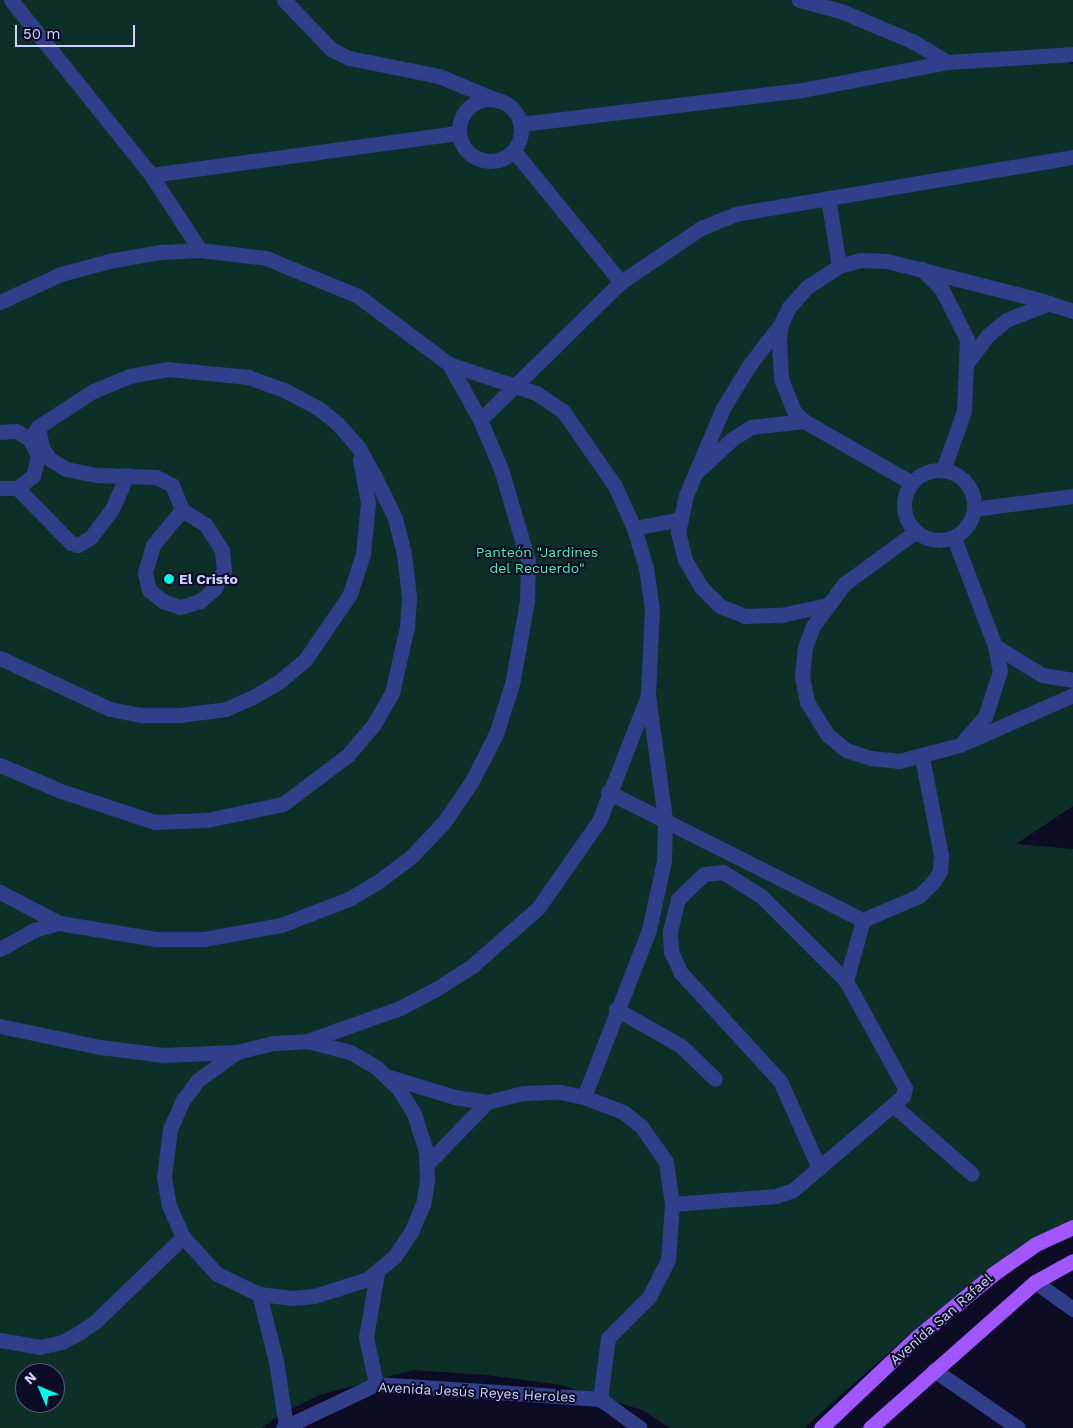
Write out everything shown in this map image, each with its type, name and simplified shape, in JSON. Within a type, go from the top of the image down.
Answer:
[{"type":"main road","name":"Avenida San Rafael","points":[[821,1428],[916,1338],[993,1274],[1036,1244],[1073,1227]]},
{"type":"main road","points":[[870,1428],[1035,1282],[1073,1261]]},
{"type":"street","points":[[11,0],[151,175],[200,250]]},
{"type":"street","points":[[284,0],[331,49],[350,58],[439,76],[499,100],[510,106],[521,124],[519,143],[514,151],[497,161],[484,161],[467,152],[459,133],[465,112],[473,105],[484,100],[499,100]]},
{"type":"street","points":[[799,0],[857,18],[914,42],[947,62]]},
{"type":"street","points":[[521,124],[802,90],[947,62],[1073,54]]},
{"type":"street","points":[[151,175],[459,133]]},
{"type":"street","points":[[514,151],[621,282]]},
{"type":"street","points":[[480,420],[621,282],[701,228],[727,218],[828,198],[1073,157]]},
{"type":"street","points":[[828,198],[839,266]]},
{"type":"street","points":[[0,302],[61,274],[109,261],[160,252],[200,250],[266,258],[310,274],[358,296],[449,364],[536,393],[563,411],[616,486],[634,528],[646,568],[652,609],[648,695],[665,819],[664,861],[649,930],[616,1009],[584,1097]]},
{"type":"street","points":[[827,605],[781,615],[745,616],[720,606],[701,587],[685,560],[678,532],[694,474],[723,408],[750,364],[781,324],[789,307],[807,286],[839,266],[860,260],[878,260],[922,269],[1073,311]]},
{"type":"street","points":[[922,269],[942,290],[967,339],[964,410],[944,470]]},
{"type":"street","points":[[967,362],[987,336],[1006,320],[1050,304]]},
{"type":"street","points":[[781,324],[782,379],[794,410],[804,421],[912,483]]},
{"type":"street","points":[[0,892],[59,923],[156,940],[204,940],[281,925],[351,898],[379,882],[412,856],[444,822],[472,781],[496,734],[512,684],[527,601],[528,561],[517,517],[480,420],[449,364]]},
{"type":"street","points":[[0,432],[34,433],[93,391],[130,376],[168,369],[248,377],[284,390],[318,408],[358,447],[395,518],[404,554],[409,596],[404,643],[392,693],[374,724],[348,755],[283,804],[187,822],[155,822],[61,791],[0,765]]},
{"type":"street","points":[[694,474],[732,439],[751,427],[804,421]]},
{"type":"street","points":[[34,433],[50,459],[66,469],[98,475],[156,477],[172,485],[182,510],[206,525],[222,551],[224,570],[215,588],[200,601],[180,607],[163,601],[149,590],[145,572],[153,545],[182,510]]},
{"type":"street","points":[[0,488],[17,488],[33,476],[38,457],[34,433]]},
{"type":"street","points":[[0,658],[110,709],[142,715],[180,714],[226,709],[258,694],[305,660],[350,594],[362,554],[368,504],[358,447]]},
{"type":"street","points":[[944,470],[964,481],[974,499],[974,509],[966,528],[954,538],[931,540],[915,532],[908,522],[904,503],[912,483],[923,474],[944,470]]},
{"type":"street","points":[[17,488],[71,543],[78,545],[91,537],[112,509],[127,475]]},
{"type":"street","points":[[974,509],[1073,496]]},
{"type":"street","points":[[634,528],[681,519]]},
{"type":"street","points":[[915,532],[844,584],[813,626],[805,647],[802,676],[807,702],[817,721],[828,735],[854,752],[898,761],[922,757],[960,744],[1073,695]]},
{"type":"street","points":[[954,538],[995,646],[1000,671],[985,717],[960,744]]},
{"type":"street","points":[[995,646],[1042,675],[1073,680]]},
{"type":"street","points":[[0,1026],[130,1052],[164,1055],[236,1052],[273,1043],[307,1041],[400,1008],[472,966],[507,938],[538,908],[599,821],[608,792],[648,695]]},
{"type":"street","points":[[863,920],[918,896],[934,881],[940,870],[941,855],[922,757]]},
{"type":"street","points":[[608,792],[863,920]]},
{"type":"street","points":[[672,1204],[776,1196],[793,1190],[819,1168],[848,1140],[894,1106],[904,1096],[904,1088],[846,981],[761,896],[723,872],[704,874],[678,899],[670,931],[671,952],[681,973],[780,1081],[819,1168]]},
{"type":"street","points":[[846,981],[863,920]]},
{"type":"street","points":[[0,949],[34,930],[59,923]]},
{"type":"street","points":[[616,1009],[681,1046],[715,1079]]},
{"type":"street","points":[[307,1041],[350,1052],[387,1076],[454,1097],[487,1102],[524,1093],[560,1092],[584,1097],[623,1112],[641,1126],[666,1162],[672,1204],[668,1260],[649,1297],[608,1338],[600,1399],[640,1428]]},
{"type":"street","points":[[236,1052],[198,1080],[183,1100],[170,1129],[164,1177],[169,1206],[182,1237],[217,1274],[259,1294],[292,1298],[314,1296],[340,1290],[377,1272],[402,1247],[418,1218],[425,1192],[427,1164],[424,1139],[414,1114],[387,1076]]},
{"type":"street","points":[[427,1164],[487,1102]]},
{"type":"street","points":[[894,1106],[972,1174]]},
{"type":"street","points":[[0,1340],[38,1347],[62,1342],[77,1334],[96,1321],[182,1237]]},
{"type":"street","points":[[376,1384],[366,1337],[377,1272]]},
{"type":"street","points":[[1035,1282],[1073,1309]]},
{"type":"street","points":[[259,1294],[276,1361],[285,1427]]},
{"type":"street","points":[[934,1370],[1018,1428]]},
{"type":"street","name":"Avenida Jesús Reyes Heroles","points":[[285,1427],[376,1384],[600,1399]]},
{"type":"green space","name":"Panteón \"Jardines del Recuerdo\"","points":[[0,0],[1073,0],[1073,50],[1069,63],[1073,64],[1073,806],[1016,844],[1073,849],[1073,1224],[911,1333],[804,1428],[670,1428],[642,1410],[561,1385],[487,1375],[413,1370],[319,1395],[281,1414],[262,1428],[0,1428]]},
{"type":"place","name":"El Cristo","points":[[169,579]]}]
